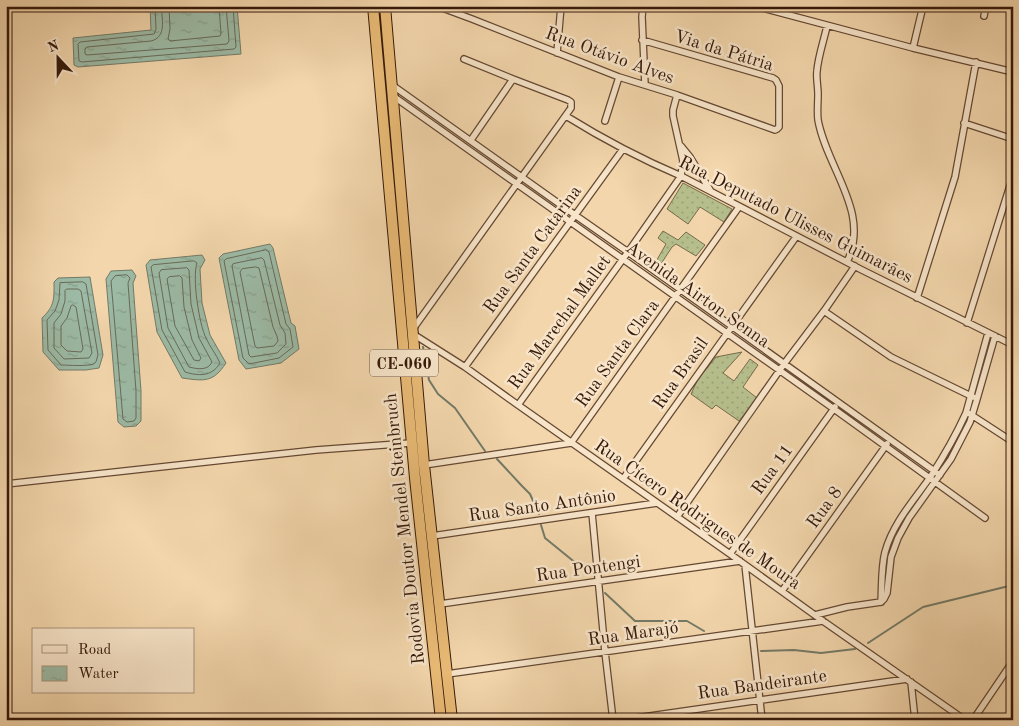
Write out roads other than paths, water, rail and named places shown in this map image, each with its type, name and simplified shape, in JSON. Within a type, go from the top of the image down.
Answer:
[{"type":"highway","name":"Rodovia Doutor Mendel Steinbruch","points":[[373,6],[412,443],[440,720]]},
{"type":"highway","name":"Rodovia Doutor Mendel Steinbruch","points":[[385,6],[424,465],[452,720]]},
{"type":"street","name":"Rua Otávio Alves","points":[[437,6],[619,77],[677,95],[774,130]]},
{"type":"street","points":[[557,53],[561,6]]},
{"type":"street","points":[[643,6],[642,40],[645,85]]},
{"type":"street","points":[[755,6],[778,9],[827,26],[1013,72]]},
{"type":"street","points":[[913,48],[923,6]]},
{"type":"street","points":[[984,16],[986,6]]},
{"type":"street","points":[[827,26],[817,70],[817,115],[822,135],[848,196],[853,216],[853,247],[847,262]]},
{"type":"street","name":"Via da Pátria","points":[[642,40],[776,80],[779,86],[780,124],[774,130]]},
{"type":"street","points":[[413,331],[571,108],[571,102],[568,100],[464,58]]},
{"type":"street","points":[[917,298],[955,177],[976,62]]},
{"type":"street","points":[[605,121],[619,77]]},
{"type":"street","points":[[470,140],[513,79]]},
{"type":"street","name":"Avenida Airton Senna","points":[[391,84],[940,475]]},
{"type":"street","points":[[677,95],[673,116],[683,161],[681,176]]},
{"type":"street","name":"Avenida Airton Senna","points":[[393,96],[622,260],[780,370],[985,518]]},
{"type":"street","name":"Rua Deputado Ulisses Guimarães","points":[[566,116],[623,149],[681,176],[796,237],[1013,345]]},
{"type":"street","points":[[964,123],[1013,138]]},
{"type":"street","points":[[680,145],[690,157],[711,192]]},
{"type":"street","points":[[475,155],[480,147]]},
{"type":"street","name":"Rua Santa Catarina","points":[[465,367],[623,149]]},
{"type":"street","name":"Rua Marechal Mallet","points":[[518,406],[681,176]]},
{"type":"street","points":[[967,323],[1013,176]]},
{"type":"street","name":"Rua Santa Clara","points":[[571,443],[739,207]]},
{"type":"street","name":"Rua Brasil","points":[[623,479],[796,237]]},
{"type":"street","points":[[677,517],[854,266]]},
{"type":"street","points":[[824,311],[891,357],[974,398]]},
{"type":"street","name":"Rua Cícero Rodrigues de Moura","points":[[413,331],[965,720]]},
{"type":"street","points":[[815,615],[847,607],[880,602],[884,558],[888,544],[901,517],[932,480],[940,475],[951,459],[970,414],[988,333]]},
{"type":"street","points":[[974,398],[994,336]]},
{"type":"street","name":"Rua 11","points":[[730,554],[838,402]]},
{"type":"street","points":[[970,414],[1013,442]]},
{"type":"street","points":[[932,480],[934,471],[970,414]]},
{"type":"street","name":"Rua 8","points":[[782,591],[890,440]]},
{"type":"street","points":[[6,484],[316,450],[412,443]]},
{"type":"street","points":[[424,465],[571,443]]},
{"type":"street","name":"Rua Santo Antônio","points":[[432,536],[657,503]]},
{"type":"street","points":[[592,513],[613,720]]},
{"type":"street","points":[[742,563],[762,720]]},
{"type":"street","name":"Rua Pontengi","points":[[440,604],[742,563]]},
{"type":"street","name":"Rua Marajó","points":[[447,674],[823,621]]},
{"type":"street","points":[[973,720],[1013,661]]},
{"type":"street","points":[[1006,671],[1013,674]]},
{"type":"street","points":[[909,680],[915,720]]},
{"type":"street","name":"Rua Bandeirante","points":[[622,720],[909,680]]},
{"type":"water","points":[[150,6],[237,6],[241,54],[78,67],[74,65],[73,38],[151,30]]},
{"type":"water","points":[[270,244],[273,248],[291,323],[295,326],[299,349],[281,363],[246,369],[239,360],[219,258],[223,254]]},
{"type":"water","points":[[202,255],[205,260],[200,269],[202,303],[210,335],[226,363],[212,377],[196,380],[182,378],[157,332],[146,265],[150,260]]},
{"type":"water","points":[[132,270],[136,276],[133,283],[141,391],[141,421],[136,426],[124,427],[118,422],[106,279],[111,271]]},
{"type":"water","points":[[90,277],[103,355],[99,368],[59,370],[43,352],[42,318],[52,306],[54,282],[58,278]]},
{"type":"waterway","points":[[423,347],[429,380],[438,394],[455,408],[485,451]]},
{"type":"waterway","points":[[497,459],[530,494],[539,514]]},
{"type":"waterway","points":[[541,525],[545,538],[577,564]]},
{"type":"waterway","points":[[868,643],[923,607],[1013,585]]},
{"type":"waterway","points":[[605,593],[635,621],[687,621],[704,631]]},
{"type":"waterway","points":[[761,651],[794,650],[821,653],[855,649]]}]
